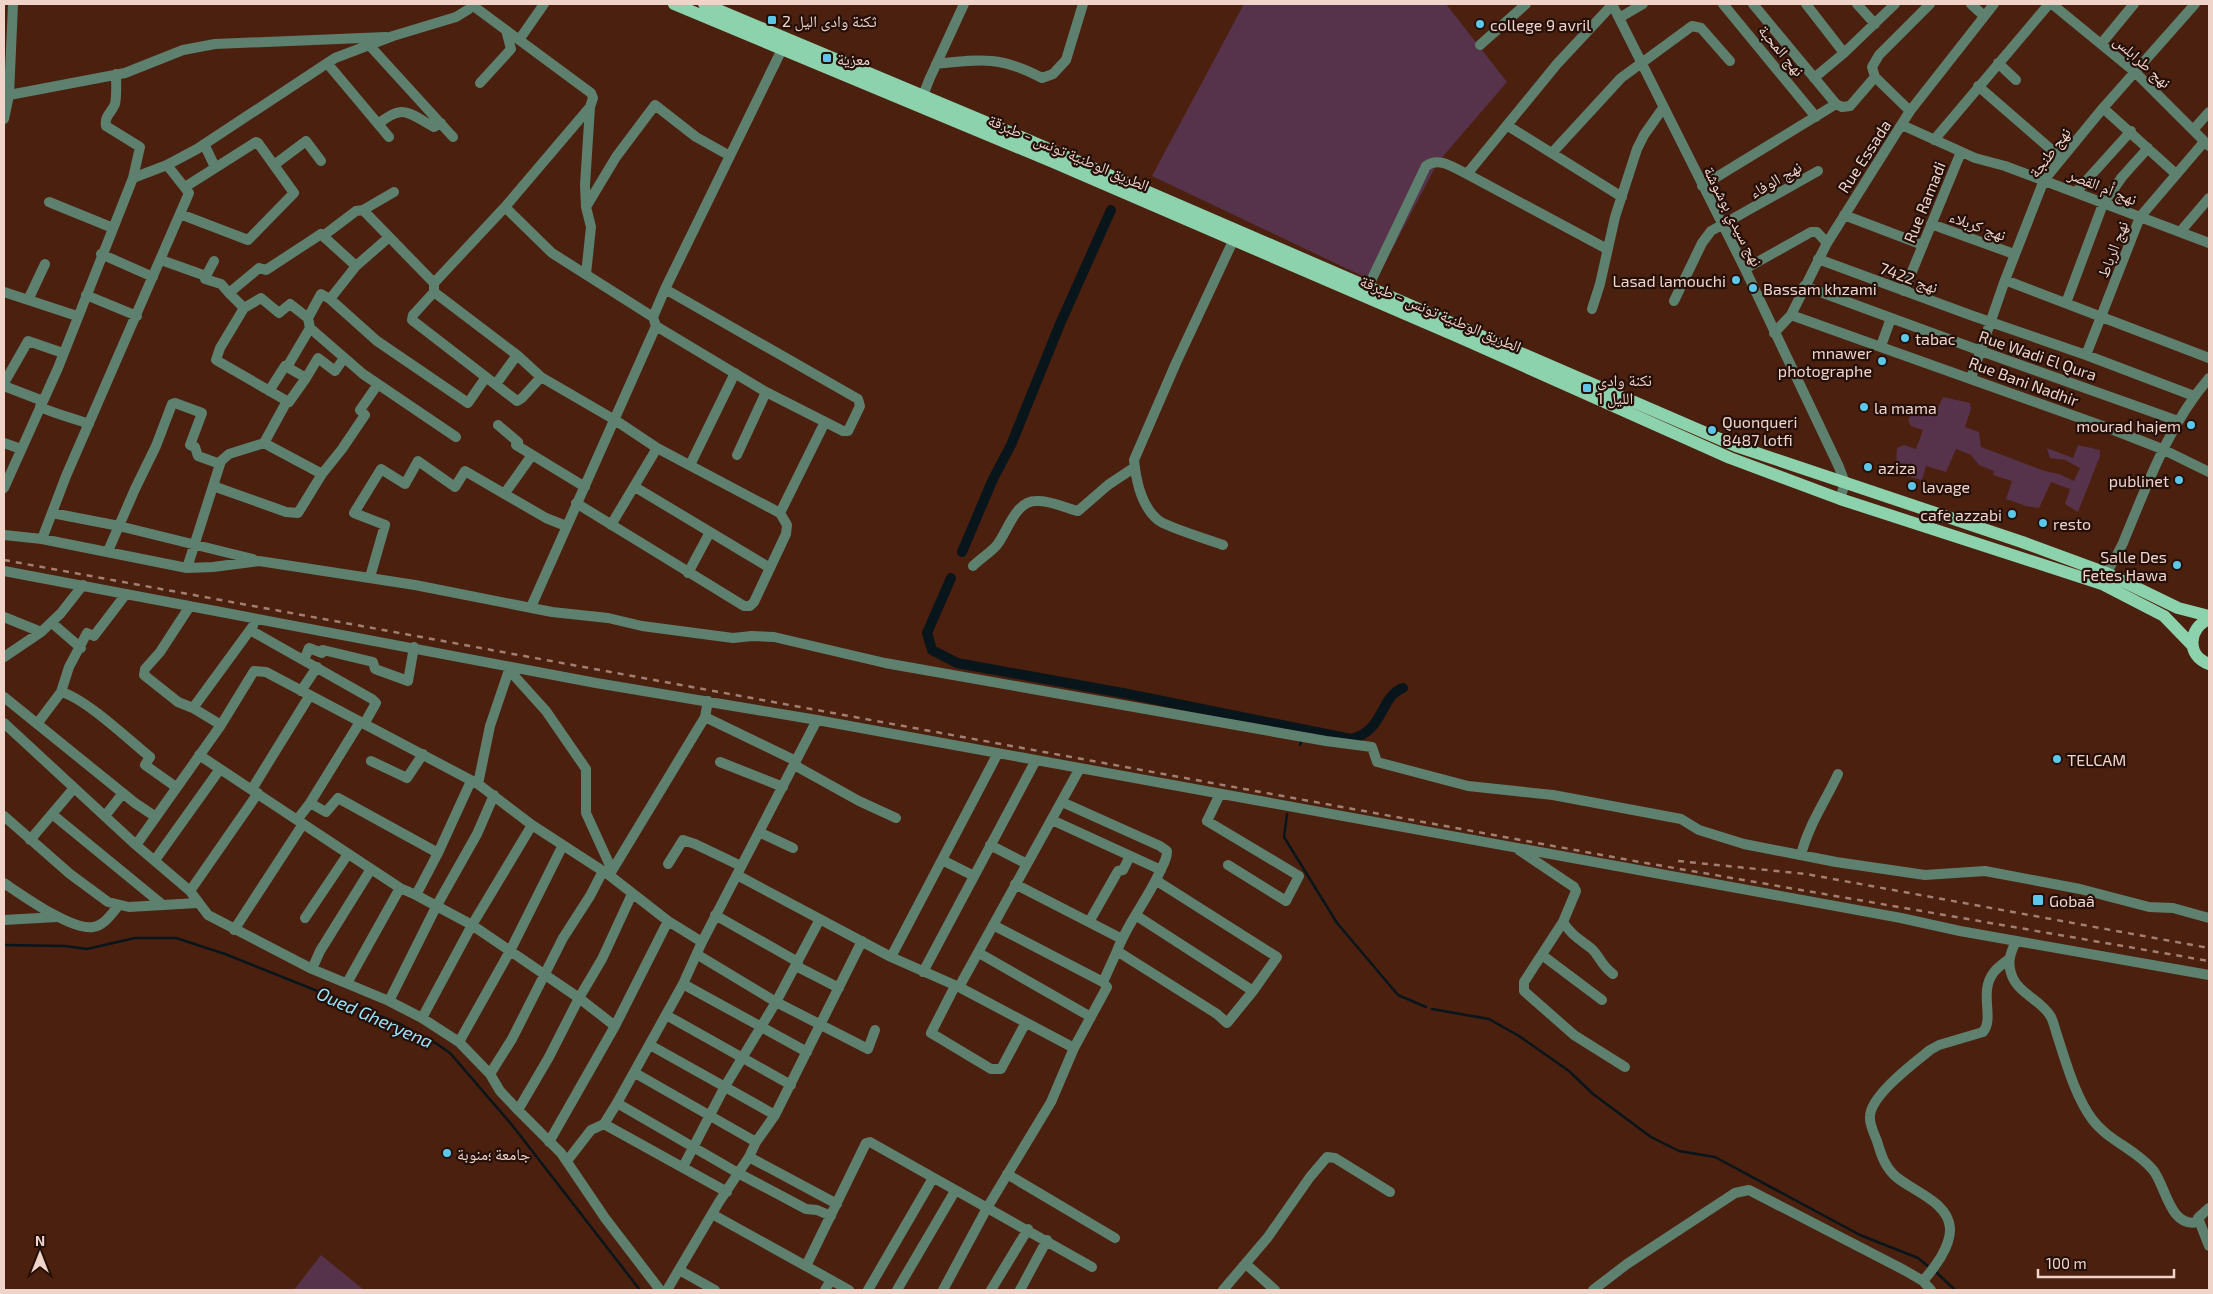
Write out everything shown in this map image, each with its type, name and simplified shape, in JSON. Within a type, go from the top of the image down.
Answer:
[{"type":"main road","name":"الطريق الوطنية تونس - طبرقة","points":[[674,4],[785,42]]},
{"type":"main road","name":"الطريق الوطنية تونس - طبرقة","points":[[704,4],[785,42],[1233,241],[1398,306],[1736,446],[1845,483],[2104,578],[2178,608],[2209,617]]},
{"type":"main road","name":"الطريق الوطنية تونس - طبرقة","points":[[921,102],[1007,131],[1368,287],[1398,306],[1461,338],[1730,458],[1840,500],[2104,578],[2164,616],[2192,646],[2194,652],[2208,665]]},
{"type":"main road","points":[[2192,646],[2194,632],[2209,617]]},
{"type":"street","points":[[4,119],[13,4]]},
{"type":"street","points":[[133,178],[167,165],[204,144],[335,58],[393,36],[456,17],[472,4],[591,93],[593,98],[590,107],[585,185],[586,207],[591,227],[586,274]]},
{"type":"street","points":[[519,40],[544,4]]},
{"type":"street","points":[[921,102],[936,64],[964,4]]},
{"type":"street","points":[[936,64],[986,60],[1004,61],[1042,78],[1053,74],[1066,60],[1083,4]]},
{"type":"street","points":[[1480,44],[1526,4]]},
{"type":"street","points":[[1467,174],[1508,126],[1556,64],[1612,4]]},
{"type":"street","name":"نهج سيدي بوشوشة","points":[[1612,4],[1745,269],[1774,333],[1840,467],[1845,483]]},
{"type":"street","points":[[1618,18],[1643,4]]},
{"type":"street","name":"نهج المحبة","points":[[1723,4],[1816,117]]},
{"type":"street","points":[[1753,4],[1836,104],[1842,107],[1850,106],[1875,76]]},
{"type":"street","points":[[1806,4],[1844,53]]},
{"type":"street","points":[[1857,4],[1875,24]]},
{"type":"street","points":[[1814,78],[1844,53],[1895,4]]},
{"type":"street","points":[[1910,111],[1875,76],[1872,67],[1876,58],[1930,4]]},
{"type":"street","points":[[1971,4],[1984,16]]},
{"type":"street","name":"Rue Essada","points":[[1774,333],[1791,314],[1827,243],[1910,111],[1994,4]]},
{"type":"street","points":[[1934,140],[1978,86],[2051,4]]},
{"type":"street","name":"نهج طرابلس","points":[[2051,4],[2135,72],[2207,144]]},
{"type":"street","name":"نهج طنجة","points":[[1971,378],[2014,254],[2044,180],[2195,4]]},
{"type":"street","points":[[2101,44],[2129,6]]},
{"type":"street","points":[[1552,153],[1609,90],[1642,62],[1696,25],[1701,28],[1730,61]]},
{"type":"street","points":[[480,84],[511,49],[506,30]]},
{"type":"street","points":[[6,95],[116,74],[183,50],[215,44],[393,36]]},
{"type":"street","points":[[531,607],[576,503],[615,420],[665,289],[785,42]]},
{"type":"street","points":[[370,46],[442,123],[452,137]]},
{"type":"street","points":[[327,63],[389,137]]},
{"type":"street","points":[[1998,63],[2016,80]]},
{"type":"street","points":[[4,488],[63,353],[133,178],[140,147],[106,126],[106,119],[115,104],[116,74]]},
{"type":"street","points":[[1978,86],[2061,158]]},
{"type":"street","points":[[1702,186],[1836,104]]},
{"type":"street","points":[[586,207],[616,157],[656,105],[696,136],[730,156]]},
{"type":"street","points":[[541,377],[517,401],[412,320],[413,315],[434,288],[590,107]]},
{"type":"street","points":[[1592,309],[1600,284],[1607,250],[1637,149],[1644,135],[1663,108]]},
{"type":"street","points":[[2104,108],[2176,174]]},
{"type":"street","points":[[378,124],[393,112],[406,111],[434,127],[442,123]]},
{"type":"street","points":[[2193,130],[2209,112]]},
{"type":"street","name":"نهج أم القصر","points":[[1902,125],[1960,152],[2044,180],[2102,204],[2209,243]]},
{"type":"street","points":[[1508,126],[1622,197]]},
{"type":"street","points":[[2076,192],[2131,131]]},
{"type":"street","points":[[274,165],[306,141],[321,161]]},
{"type":"street","points":[[180,214],[248,240],[294,193],[256,142],[185,188]]},
{"type":"street","points":[[204,144],[215,167]]},
{"type":"street","name":"نهج الرباط","points":[[2086,355],[2140,217],[2176,174],[2207,144]]},
{"type":"street","points":[[2066,303],[2102,204],[2122,177],[2148,148]]},
{"type":"street","name":"Rue Ramadi","points":[[1904,291],[1960,152]]},
{"type":"street","points":[[1368,287],[1426,166],[1439,161],[1467,174],[1607,250]]},
{"type":"street","points":[[42,540],[89,424],[189,193],[167,165]]},
{"type":"street","name":"نهج الوفاء","points":[[1674,301],[1706,237],[1711,231],[1723,226],[1818,171]]},
{"type":"street","points":[[323,236],[356,211],[363,210],[394,192]]},
{"type":"street","points":[[2180,232],[2209,198]]},
{"type":"street","points":[[49,202],[114,228]]},
{"type":"street","points":[[505,207],[552,253],[586,274],[654,322],[766,392],[846,432],[860,406],[860,401],[665,289]]},
{"type":"street","points":[[363,210],[434,288],[541,377],[615,420],[657,448],[780,512],[787,525],[786,534],[754,602],[750,606],[744,606],[576,503]]},
{"type":"street","points":[[1844,215],[1923,245]]},
{"type":"street","name":"نهج كربلاء","points":[[1931,224],[2014,254]]},
{"type":"street","points":[[1745,269],[1811,232],[1817,232],[1827,243]]},
{"type":"street","points":[[228,293],[259,268],[266,270],[320,234],[356,266]]},
{"type":"street","points":[[330,299],[356,266],[388,238]]},
{"type":"street","points":[[1222,545],[1158,520],[1144,501],[1134,460],[1176,363],[1233,241]]},
{"type":"street","points":[[101,254],[153,277]]},
{"type":"street","name":"نهج 7422","points":[[1818,259],[2086,355],[2194,396]]},
{"type":"street","points":[[161,260],[206,276],[206,279],[221,284],[244,308]]},
{"type":"street","points":[[206,276],[214,261]]},
{"type":"street","points":[[28,300],[45,264]]},
{"type":"street","points":[[2005,280],[2209,358]]},
{"type":"street","name":"Rue Wadi El Qura","points":[[1804,286],[2178,421]]},
{"type":"street","points":[[4,292],[77,316]]},
{"type":"street","points":[[268,391],[286,367],[309,323],[321,294],[330,299],[377,341],[468,403],[486,377]]},
{"type":"street","points":[[86,295],[137,316]]},
{"type":"street","points":[[287,401],[215,358],[244,308],[261,298],[279,313],[290,304],[344,358],[378,384],[456,437]]},
{"type":"street","name":"Rue Bani Nadhir","points":[[1791,314],[2162,449],[2209,472]]},
{"type":"street","points":[[1881,346],[1891,318]]},
{"type":"street","points":[[63,353],[28,341],[4,385],[59,415],[64,414],[89,424]]},
{"type":"street","points":[[496,384],[516,355]]},
{"type":"street","points":[[187,568],[220,464],[229,454],[264,443],[287,401],[289,402],[318,358],[335,371],[344,358]]},
{"type":"street","points":[[286,367],[306,378]]},
{"type":"street","points":[[690,465],[735,373]]},
{"type":"street","points":[[2104,578],[2115,561],[2162,449],[2194,396],[2209,378]]},
{"type":"street","points":[[213,486],[286,512],[298,513],[322,474],[365,415],[360,410],[378,384]]},
{"type":"street","points":[[737,455],[766,392]]},
{"type":"street","points":[[108,551],[156,446],[172,404],[182,405],[202,413],[190,445],[195,447],[198,456],[220,464]]},
{"type":"street","points":[[780,512],[825,422]]},
{"type":"street","points":[[498,425],[518,442],[516,445],[585,487]]},
{"type":"street","points":[[4,443],[21,449]]},
{"type":"street","points":[[264,443],[322,474]]},
{"type":"street","points":[[611,525],[657,448]]},
{"type":"street","points":[[505,493],[532,455]]},
{"type":"street","points":[[370,577],[385,525],[354,512],[381,469],[406,484],[418,461],[455,488],[465,471],[546,518],[566,526]]},
{"type":"street","points":[[973,566],[996,547],[1023,505],[1035,500],[1078,510],[1108,485],[1135,468]]},
{"type":"street","points":[[1840,500],[1845,483]]},
{"type":"street","points":[[635,487],[770,568]]},
{"type":"street","points":[[52,513],[119,526],[259,561],[370,577],[552,612],[608,618],[642,626],[733,638],[752,636],[774,637],[885,663],[1326,741],[1372,747],[1377,762],[1420,775],[1468,786],[1553,795],[1681,819],[1699,830],[1744,844],[1896,872],[1925,875],[1992,872],[2080,889],[2149,907],[2173,908],[2209,918]]},
{"type":"street","points":[[688,573],[710,532]]},
{"type":"street","points":[[4,535],[108,551],[187,568],[259,561]]},
{"type":"street","points":[[4,570],[414,647],[509,668],[817,720],[2209,975]]},
{"type":"street","points":[[4,657],[52,623],[82,585]]},
{"type":"street","points":[[37,724],[61,692],[69,667],[81,648],[87,633],[94,636],[126,594]]},
{"type":"street","points":[[190,606],[160,652],[145,669],[144,675],[178,702],[193,708],[221,725]]},
{"type":"street","points":[[4,617],[41,632]]},
{"type":"street","points":[[193,708],[257,618]]},
{"type":"street","points":[[52,623],[81,648]]},
{"type":"street","points":[[234,930],[310,803],[376,703],[250,630]]},
{"type":"street","points":[[304,660],[309,648],[322,653],[323,650],[374,662],[375,668],[408,681],[414,647]]},
{"type":"street","points":[[190,891],[255,791],[306,693],[316,667]]},
{"type":"street","points":[[416,895],[474,783],[509,668]]},
{"type":"street","points":[[509,668],[546,711],[586,768],[586,812],[608,872]]},
{"type":"street","points":[[136,845],[221,725],[254,671],[266,672],[422,754],[494,795],[532,825],[608,872],[632,894],[668,921],[702,942]]},
{"type":"street","points":[[61,692],[77,700],[150,757],[145,765],[176,787]]},
{"type":"street","points":[[5,700],[156,817]]},
{"type":"street","points":[[490,1074],[512,1039],[545,973],[705,717],[708,701]]},
{"type":"street","points":[[705,717],[896,818]]},
{"type":"street","points":[[567,1161],[591,1130],[604,1124],[635,1073],[698,955],[702,942],[715,916],[817,720]]},
{"type":"street","points":[[4,723],[136,845],[190,891],[208,915],[312,969],[389,1001],[422,1018],[458,1042],[490,1074],[500,1091],[567,1161],[605,1218],[660,1290]]},
{"type":"street","points":[[891,957],[998,753]]},
{"type":"street","points":[[370,761],[407,778],[422,754]]},
{"type":"street","points":[[199,755],[400,888],[437,905],[472,925],[545,973],[615,1026]]},
{"type":"street","points":[[923,972],[1036,760]]},
{"type":"street","points":[[720,762],[783,787]]},
{"type":"street","points":[[1025,1024],[1001,1069],[991,1069],[931,1033],[978,953],[1080,768]]},
{"type":"street","points":[[154,860],[220,769]]},
{"type":"street","points":[[1801,855],[1806,836],[1838,774]]},
{"type":"street","points":[[30,840],[74,788]]},
{"type":"street","points":[[105,816],[123,793]]},
{"type":"street","points":[[1220,794],[1207,821],[1299,876],[1286,901],[1228,864]]},
{"type":"street","points":[[389,1001],[437,905],[477,834],[494,795]]},
{"type":"street","points":[[310,803],[326,812],[337,798],[343,799],[438,853]]},
{"type":"street","points":[[1062,802],[1164,848],[1167,856],[1157,881],[1122,939],[1103,982]]},
{"type":"street","points":[[52,814],[163,905]]},
{"type":"street","points":[[4,816],[70,874],[108,902],[129,907],[198,903]]},
{"type":"street","points":[[1052,820],[1160,870]]},
{"type":"street","points":[[422,1018],[472,925],[532,825]]},
{"type":"street","points":[[759,832],[793,848]]},
{"type":"street","points":[[668,864],[683,840],[695,844],[820,919],[891,957],[957,986],[1025,1024],[1074,1048]]},
{"type":"street","points":[[458,1042],[510,951],[564,845]]},
{"type":"street","points":[[990,845],[1027,864]]},
{"type":"street","points":[[1514,847],[1574,887],[1576,891],[1563,922],[1524,982],[1524,991],[1574,1035],[1624,1067]]},
{"type":"street","points":[[305,918],[348,854]]},
{"type":"street","points":[[1089,922],[1110,882],[1118,871],[1123,870],[1130,856]]},
{"type":"street","points":[[942,860],[974,876]]},
{"type":"street","points":[[312,969],[320,951],[371,869]]},
{"type":"street","points":[[1117,951],[1227,1023],[1253,991],[1277,956],[1157,881]]},
{"type":"street","points":[[4,883],[51,913],[75,925],[94,927],[102,924],[120,905]]},
{"type":"street","points":[[1015,884],[1122,939]]},
{"type":"street","points":[[347,983],[400,888]]},
{"type":"street","points":[[518,1110],[549,1058],[579,998],[602,959],[632,894]]},
{"type":"street","points":[[715,916],[839,988]]},
{"type":"street","points":[[1136,916],[1253,991]]},
{"type":"street","points":[[4,920],[62,917]]},
{"type":"street","points":[[683,1167],[712,1115],[724,1088],[744,1058],[776,1002],[820,919]]},
{"type":"street","points":[[549,1142],[615,1026],[668,921]]},
{"type":"street","points":[[1563,922],[1569,932],[1592,949],[1604,967],[1613,974]]},
{"type":"street","points":[[943,1290],[987,1208],[1051,1102],[1074,1048],[1107,987],[1103,982],[993,925]]},
{"type":"street","points":[[668,1290],[712,1214],[749,1157],[756,1142],[775,1115],[862,941]]},
{"type":"street","points":[[2016,941],[2009,959],[2011,974],[2017,986],[2041,1005],[2051,1018],[2077,1091],[2092,1119],[2105,1132],[2136,1154],[2151,1168],[2171,1207],[2180,1219],[2190,1223],[2198,1222]]},
{"type":"street","points":[[978,953],[1091,1017]]},
{"type":"street","points":[[698,955],[776,1002],[868,1049],[875,1030]]},
{"type":"street","points":[[1542,955],[1602,1000]]},
{"type":"street","points":[[1923,1281],[1933,1268],[1949,1239],[1948,1219],[1937,1206],[1898,1179],[1888,1168],[1881,1155],[1870,1120],[1870,1110],[1877,1097],[1930,1050],[1939,1045],[1983,1032],[1988,1024],[1985,999],[1988,986],[1994,971],[2009,959]]},
{"type":"street","points":[[683,984],[807,1052]]},
{"type":"street","points":[[666,1015],[791,1085]]},
{"type":"street","points":[[650,1045],[775,1115]]},
{"type":"street","points":[[635,1073],[712,1115],[756,1142]]},
{"type":"street","points":[[617,1103],[738,1173],[806,1209],[817,1210],[831,1216]]},
{"type":"street","points":[[604,1124],[726,1192]]},
{"type":"street","points":[[806,1266],[868,1142],[1092,1266]]},
{"type":"street","points":[[749,1157],[837,1204]]},
{"type":"street","points":[[1223,1290],[1286,1214],[1310,1177],[1327,1157],[1335,1158],[1390,1192]]},
{"type":"street","points":[[1007,1174],[1115,1238]]},
{"type":"street","points":[[868,1290],[933,1178]]},
{"type":"street","points":[[1593,1290],[1627,1264],[1735,1193],[1749,1190],[1923,1281],[1931,1290]]},
{"type":"street","points":[[897,1290],[955,1191]]},
{"type":"street","points":[[2209,1208],[2201,1214],[2198,1222],[2209,1246]]},
{"type":"street","points":[[712,1214],[849,1290]]},
{"type":"street","points":[[991,1290],[1028,1229]]},
{"type":"street","points":[[1020,1290],[1047,1240]]},
{"type":"street","points":[[1246,1264],[1275,1290]]},
{"type":"street","points":[[679,1270],[715,1290]]},
{"type":"street","points":[[825,1290],[831,1280]]},
{"type":"shaded area","points":[[1244,4],[1446,4],[1507,82],[1438,162],[1375,282],[1152,176]]},
{"type":"shaded area","points":[[1943,397],[1970,403],[1971,409],[1965,427],[1979,432],[1981,447],[2074,481],[2080,468],[2065,460],[2050,458],[2047,448],[2073,458],[2078,445],[2100,450],[2100,456],[2078,512],[2065,504],[2070,489],[2051,482],[2039,508],[2006,499],[2012,481],[1993,475],[1994,471],[1979,465],[1971,455],[1956,449],[1946,472],[1926,466],[1922,480],[1906,476],[1908,470],[1896,465],[1897,448],[1904,445],[1916,449],[1923,430],[1911,426],[1908,420],[1915,404],[1936,412]]},
{"type":"shaded area","points":[[321,1255],[364,1290],[294,1290]]},
{"type":"waterway","points":[[962,552],[993,479],[1011,445],[1060,324],[1111,210]]},
{"type":"waterway","points":[[951,578],[927,633],[932,650],[957,663],[1128,694],[1351,739],[1362,735],[1370,729],[1395,692],[1403,688]]},
{"type":"waterway","points":[[1300,745],[1302,738]]},
{"type":"waterway","points":[[1287,814],[1284,837],[1337,923],[1398,995],[1426,1007]]},
{"type":"waterway","name":"Oued Gheryena","points":[[4,945],[65,946],[87,949],[135,938],[176,938],[225,954],[400,1024],[437,1044],[450,1053],[512,1125],[640,1290]]},
{"type":"waterway","points":[[1432,1009],[1489,1019],[1519,1036],[1569,1071],[1593,1094],[1651,1137],[1679,1151],[1715,1157],[1860,1235],[1918,1258],[1929,1267]]},
{"type":"waterway","points":[[1934,1270],[1955,1290]]},
{"type":"railway","points":[[4,560],[1640,862],[2209,961]]},
{"type":"railway","points":[[1678,861],[1806,874],[2209,948]]},
{"type":"place","name":"ثكنة وادى اليل 2","points":[[772,20]]},
{"type":"place","name":"college 9 avril","points":[[1480,24]]},
{"type":"place","name":"معزية","points":[[827,58]]},
{"type":"place","name":"Lasad lamouchi","points":[[1736,280]]},
{"type":"place","name":"Bassam khzami","points":[[1753,288]]},
{"type":"place","name":"tabac","points":[[1905,338]]},
{"type":"place","name":"mnawer photographe","points":[[1882,361]]},
{"type":"place","name":"نكنة وادى الليل 1","points":[[1587,388]]},
{"type":"place","name":"la mama","points":[[1864,407]]},
{"type":"place","name":"mourad hajem","points":[[2191,425]]},
{"type":"place","name":"Quonqueri 8487 lotfi","points":[[1712,430]]},
{"type":"place","name":"aziza","points":[[1868,467]]},
{"type":"place","name":"publinet","points":[[2179,480]]},
{"type":"place","name":"lavage","points":[[1912,486]]},
{"type":"place","name":"cafe azzabi","points":[[2012,514]]},
{"type":"place","name":"resto","points":[[2043,523]]},
{"type":"place","name":"Salle Des Fetes Hawa","points":[[2177,565]]},
{"type":"place","name":"TELCAM","points":[[2057,759]]},
{"type":"place","name":"Gobaâ","points":[[2038,900]]},
{"type":"place","name":"جامعة ؛منوبة","points":[[447,1153]]}]
